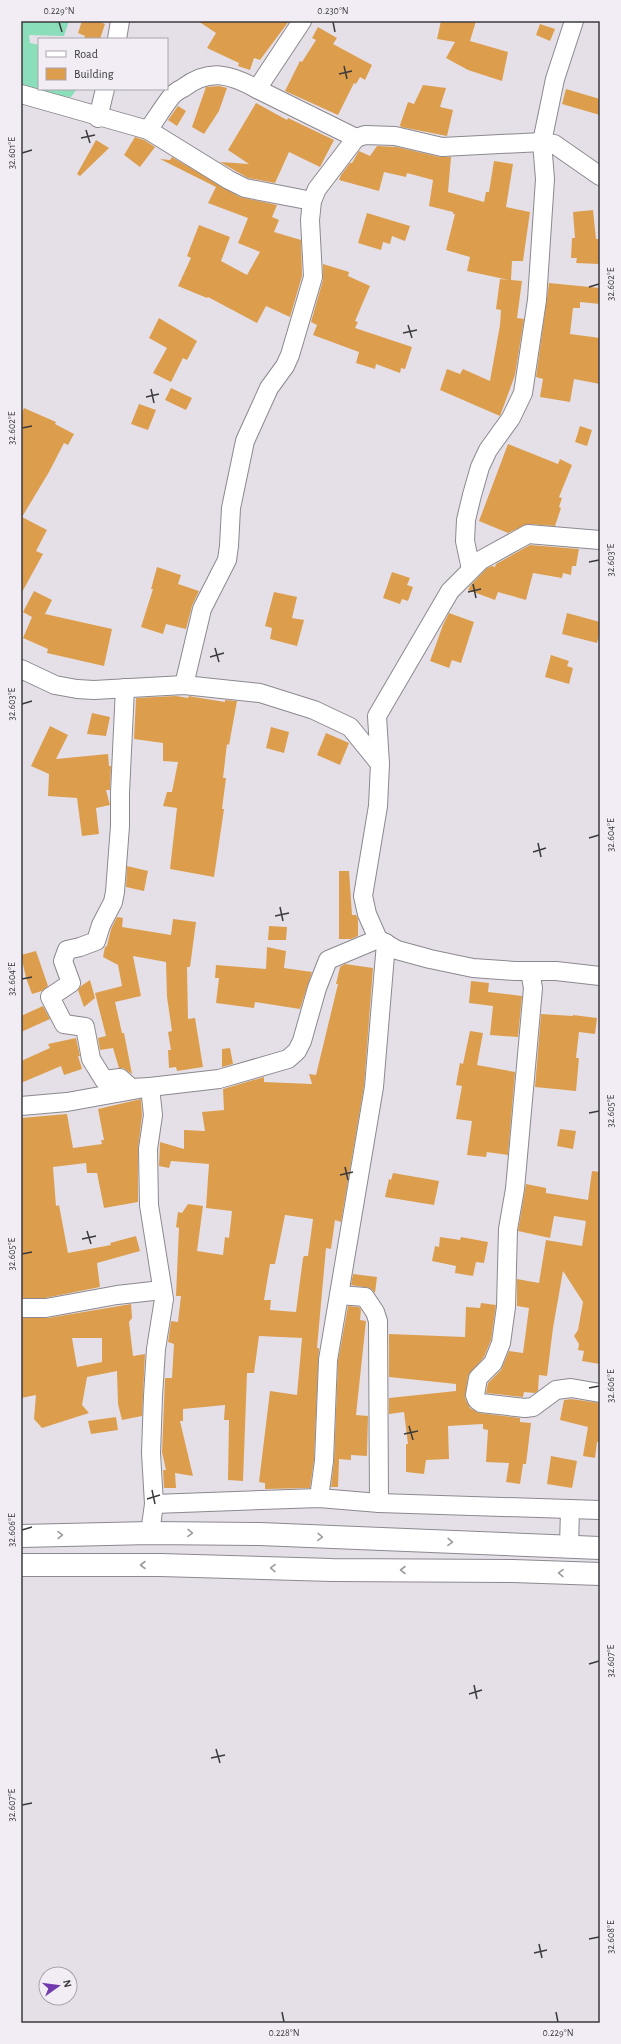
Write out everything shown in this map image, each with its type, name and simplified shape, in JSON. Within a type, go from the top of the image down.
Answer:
[{"type":"highway","points":[[21,1536],[150,1533],[260,1534],[600,1548]]},
{"type":"highway","points":[[21,1565],[160,1565],[332,1570],[513,1571],[600,1574]]},
{"type":"street","points":[[117,38],[120,21]]},
{"type":"street","points":[[257,89],[302,21]]},
{"type":"street","points":[[471,569],[465,541],[466,520],[480,467],[488,450],[518,407],[524,393],[537,300],[545,179],[542,142],[555,79],[574,21]]},
{"type":"street","points":[[148,130],[172,96],[195,79],[211,75],[226,75],[241,80],[356,138]]},
{"type":"street","points":[[98,118],[105,90]]},
{"type":"street","points":[[21,94],[98,118],[148,130],[229,180],[245,188],[312,201]]},
{"type":"street","points":[[184,685],[202,609],[227,560],[230,546],[231,508],[245,441],[269,388],[285,366],[290,355],[313,277],[310,220],[312,201],[317,190],[356,138],[365,135],[396,136],[442,147],[542,142],[554,144],[600,176]]},
{"type":"street","points":[[318,1498],[324,1460],[328,1360],[374,1087],[386,960],[382,941],[365,908],[363,896],[378,806],[380,764],[377,716],[450,591],[481,560],[528,534],[600,540]]},
{"type":"street","points":[[21,669],[55,685],[94,690],[184,685],[260,693],[314,710],[350,727],[380,764]]},
{"type":"street","points":[[125,688],[120,826],[113,902],[101,924],[96,941],[67,950],[62,961],[71,983],[50,997],[64,1024],[84,1027],[91,1059],[104,1080],[120,1078],[131,1088],[150,1087],[219,1079],[288,1059],[297,1052],[302,1041],[317,988],[328,960],[382,941]]},
{"type":"street","points":[[350,727],[377,716]]},
{"type":"street","points":[[382,941],[397,950],[430,959],[474,968],[556,971],[600,976]]},
{"type":"street","points":[[530,971],[533,988],[515,1189],[508,1229],[506,1307],[501,1343],[493,1363],[478,1378],[475,1395],[477,1400],[481,1403],[525,1408],[533,1407],[556,1390],[571,1388],[600,1393]]},
{"type":"street","points":[[21,1106],[67,1102],[150,1087]]},
{"type":"street","points":[[150,1087],[153,1115],[148,1149],[148,1190],[150,1215],[164,1299],[156,1349],[153,1396],[151,1453],[154,1504],[150,1533]]},
{"type":"street","points":[[21,1308],[46,1308],[117,1295],[162,1290]]},
{"type":"street","points":[[339,1295],[365,1297],[375,1312],[378,1321],[380,1503]]},
{"type":"street","points":[[154,1504],[318,1498],[380,1503],[600,1510]]},
{"type":"street","points":[[569,1547],[570,1509]]},
{"type":"green space","points":[[21,21],[69,21],[64,36],[29,35],[30,43],[38,45],[38,90],[76,90],[71,97],[33,94],[21,89]]},
{"type":"building","points":[[82,21],[97,21],[105,24],[100,38],[84,38],[85,36],[78,33]]},
{"type":"building","points":[[198,21],[289,21],[260,60],[254,58],[250,70],[238,66],[239,63],[207,48],[216,33]]},
{"type":"building","points":[[441,21],[476,21],[470,41],[508,52],[502,81],[468,70],[446,58],[455,42],[437,39]]},
{"type":"building","points":[[540,24],[555,29],[550,41],[536,35]]},
{"type":"building","points":[[318,27],[337,38],[333,44],[372,65],[365,80],[360,77],[356,84],[354,83],[338,115],[285,91],[300,61],[302,62],[316,40],[312,38]]},
{"type":"building","points":[[423,85],[446,88],[440,107],[453,110],[447,136],[401,127],[400,125],[408,102],[414,104]]},
{"type":"building","points":[[219,86],[227,88],[219,111],[204,134],[192,127],[206,87]]},
{"type":"building","points":[[566,89],[600,99],[600,115],[562,104]]},
{"type":"building","points":[[256,103],[287,120],[288,118],[334,140],[320,167],[289,152],[275,183],[248,178],[220,162],[249,164],[228,150]]},
{"type":"building","points":[[178,106],[186,111],[177,126],[168,120]]},
{"type":"building","points":[[135,137],[144,140],[155,147],[140,167],[124,155]]},
{"type":"building","points":[[96,140],[109,148],[80,176],[77,174]]},
{"type":"building","points":[[377,146],[397,147],[440,157],[451,157],[448,192],[484,202],[486,192],[489,192],[494,161],[513,164],[506,207],[530,212],[523,261],[512,261],[511,280],[522,281],[517,318],[524,319],[515,375],[500,416],[440,390],[447,369],[460,374],[463,369],[490,381],[500,325],[501,310],[496,309],[500,279],[509,280],[467,271],[470,257],[446,250],[455,214],[453,214],[453,212],[429,206],[433,180],[407,173],[406,177],[384,172],[379,191],[339,180],[359,151],[370,156]]},
{"type":"building","points":[[172,157],[240,197],[277,205],[272,217],[279,220],[274,232],[301,240],[302,276],[290,317],[266,306],[257,323],[208,297],[207,298],[178,286],[191,258],[187,256],[199,225],[230,237],[221,261],[247,275],[260,252],[238,243],[248,218],[208,203],[216,187],[160,159],[170,160]]},
{"type":"building","points":[[593,210],[596,239],[600,239],[599,264],[576,263],[577,258],[571,258],[572,238],[575,238],[573,212]]},
{"type":"building","points":[[367,213],[410,226],[405,241],[392,236],[390,244],[383,242],[381,250],[358,243]]},
{"type":"building","points":[[323,264],[349,272],[348,276],[370,286],[355,321],[358,322],[355,328],[412,347],[405,369],[401,368],[400,373],[376,364],[375,369],[356,363],[359,352],[313,335],[317,325],[311,322],[323,280]]},
{"type":"building","points":[[549,283],[600,288],[600,304],[580,302],[580,308],[573,308],[570,334],[600,338],[600,384],[574,379],[570,402],[540,397],[543,379],[536,377]]},
{"type":"building","points":[[159,318],[197,341],[187,360],[183,358],[171,382],[153,373],[167,348],[149,338]]},
{"type":"building","points":[[171,388],[192,398],[186,410],[165,400]]},
{"type":"building","points":[[139,404],[156,410],[148,430],[131,424]]},
{"type":"building","points":[[24,408],[56,422],[55,424],[74,434],[68,445],[64,443],[49,472],[22,517],[47,530],[36,551],[43,554],[21,594],[21,415]]},
{"type":"building","points":[[580,426],[592,430],[587,446],[575,442]]},
{"type":"building","points":[[508,444],[558,464],[560,459],[572,465],[559,497],[562,498],[559,507],[561,508],[555,526],[528,524],[508,533],[479,521]]},
{"type":"building","points":[[530,545],[579,549],[576,566],[572,566],[571,575],[563,573],[562,578],[533,573],[526,600],[498,592],[495,600],[468,590],[487,568],[492,566],[495,567],[496,564]]},
{"type":"building","points":[[157,567],[181,575],[178,584],[199,591],[192,606],[186,629],[166,624],[163,634],[141,627],[153,589],[151,589]]},
{"type":"building","points":[[392,572],[410,578],[407,585],[413,587],[408,601],[402,599],[400,604],[383,598]]},
{"type":"building","points":[[34,591],[52,600],[45,614],[112,629],[104,666],[47,653],[48,649],[23,638],[32,617],[23,612]]},
{"type":"building","points":[[274,592],[297,597],[292,618],[304,620],[297,646],[270,639],[272,628],[265,626]]},
{"type":"building","points":[[449,613],[474,622],[461,663],[452,660],[449,668],[430,661]]},
{"type":"building","points":[[567,613],[600,622],[600,632],[597,643],[562,634]]},
{"type":"building","points":[[551,655],[569,661],[567,666],[573,668],[569,684],[545,677]]},
{"type":"building","points":[[176,696],[188,698],[189,696],[225,702],[225,700],[237,701],[229,745],[227,744],[223,778],[226,778],[222,809],[224,809],[214,877],[170,869],[177,808],[163,806],[167,792],[172,792],[178,762],[163,761],[163,743],[134,739],[136,698]]},
{"type":"building","points":[[92,713],[110,717],[106,736],[87,734]]},
{"type":"building","points":[[50,726],[68,735],[56,759],[108,754],[109,766],[111,766],[110,790],[106,790],[110,805],[96,808],[99,834],[82,836],[77,798],[48,796],[49,774],[31,766]]},
{"type":"building","points":[[271,727],[289,732],[284,753],[266,748]]},
{"type":"building","points":[[326,733],[349,743],[340,765],[317,755]]},
{"type":"building","points":[[127,866],[148,871],[144,891],[126,887]]},
{"type":"building","points":[[339,871],[349,871],[352,915],[356,915],[358,919],[358,936],[351,939],[339,939]]},
{"type":"building","points":[[117,917],[123,918],[122,927],[171,935],[173,919],[196,922],[190,967],[187,967],[188,1019],[195,1018],[203,1067],[177,1071],[176,1067],[169,1068],[168,1050],[171,1050],[168,1032],[172,1031],[167,997],[166,962],[133,956],[141,996],[115,1002],[122,1033],[124,1033],[132,1074],[123,1068],[119,1068],[113,1048],[100,1050],[98,1038],[106,1036],[95,993],[122,986],[118,965],[103,957],[111,929]]},
{"type":"building","points":[[269,926],[287,927],[286,940],[268,940]]},
{"type":"building","points":[[267,947],[286,951],[284,968],[312,972],[300,1009],[255,1002],[254,1008],[216,1003],[219,978],[215,978],[216,965],[266,969]]},
{"type":"building","points":[[36,951],[48,986],[42,991],[32,994],[26,978],[21,955]]},
{"type":"building","points":[[345,964],[373,968],[364,1086],[341,1222],[335,1220],[331,1249],[326,1248],[317,1348],[319,1348],[314,1460],[310,1488],[265,1489],[265,1483],[259,1482],[270,1391],[297,1395],[302,1338],[259,1336],[254,1373],[247,1373],[243,1481],[228,1480],[229,1420],[224,1420],[225,1405],[183,1409],[183,1421],[180,1421],[193,1476],[175,1473],[176,1488],[164,1488],[163,1470],[166,1470],[162,1452],[165,1378],[172,1378],[174,1344],[168,1342],[171,1321],[178,1322],[181,1296],[176,1296],[179,1228],[176,1227],[178,1212],[182,1213],[188,1204],[203,1206],[197,1251],[223,1255],[225,1237],[229,1238],[232,1211],[206,1208],[209,1164],[171,1161],[169,1168],[159,1166],[160,1142],[184,1149],[184,1130],[205,1131],[202,1112],[224,1110],[223,1089],[264,1077],[264,1082],[312,1084],[309,1074],[316,1075],[338,984],[336,984],[340,967]],"holes":[[[285,1215],[313,1219],[308,1256],[304,1256],[303,1258],[296,1312],[270,1310],[271,1300],[264,1300],[270,1264],[275,1264]]]},
{"type":"building","points":[[90,980],[95,998],[84,1007],[78,990]]},
{"type":"building","points":[[471,981],[489,983],[488,992],[522,996],[518,1037],[490,1035],[493,1006],[469,1003]]},
{"type":"building","points":[[43,1006],[50,1019],[21,1032],[21,1016]]},
{"type":"building","points":[[541,1014],[573,1015],[597,1018],[595,1034],[579,1032],[576,1058],[579,1058],[576,1091],[535,1087]]},
{"type":"building","points":[[470,1031],[483,1033],[477,1065],[515,1072],[508,1155],[487,1152],[486,1157],[467,1155],[472,1121],[456,1119],[462,1086],[456,1085],[460,1063],[463,1064]]},
{"type":"building","points":[[76,1038],[80,1056],[78,1056],[82,1069],[64,1075],[61,1066],[21,1083],[21,1061],[50,1048],[48,1044]]},
{"type":"building","points":[[230,1048],[233,1064],[222,1067],[222,1049]]},
{"type":"building","points":[[141,1099],[142,1115],[138,1149],[138,1202],[104,1208],[97,1173],[87,1173],[86,1163],[53,1167],[56,1206],[59,1205],[68,1253],[111,1245],[110,1243],[136,1236],[140,1251],[97,1263],[100,1287],[45,1298],[21,1298],[21,1118],[67,1114],[73,1148],[102,1144],[101,1140],[104,1140],[98,1109]]},
{"type":"building","points":[[560,1129],[576,1131],[573,1149],[557,1146]]},
{"type":"building","points":[[592,1171],[600,1172],[600,1364],[582,1361],[584,1351],[578,1350],[579,1344],[574,1336],[578,1330],[583,1302],[563,1271],[553,1328],[547,1376],[539,1375],[538,1391],[535,1393],[524,1392],[523,1397],[486,1393],[488,1383],[501,1370],[509,1351],[523,1353],[529,1308],[517,1306],[517,1279],[539,1283],[546,1240],[582,1246],[586,1221],[554,1216],[550,1238],[518,1231],[526,1184],[546,1188],[546,1193],[588,1200]]},
{"type":"building","points":[[393,1173],[439,1181],[434,1205],[385,1197],[389,1179],[391,1180]]},
{"type":"building","points":[[440,1237],[460,1240],[461,1237],[488,1242],[484,1263],[476,1262],[473,1276],[455,1273],[456,1266],[432,1261],[435,1246],[439,1247]]},
{"type":"building","points":[[353,1274],[377,1277],[375,1293],[370,1288],[351,1285]]},
{"type":"building","points":[[481,1303],[496,1305],[491,1340],[484,1357],[468,1376],[465,1398],[470,1408],[479,1413],[520,1418],[520,1422],[531,1423],[526,1464],[523,1464],[520,1484],[506,1482],[509,1463],[486,1462],[488,1430],[483,1429],[483,1424],[448,1426],[449,1459],[426,1460],[424,1474],[406,1472],[406,1444],[408,1444],[404,1412],[389,1414],[389,1398],[456,1391],[456,1384],[389,1377],[389,1334],[465,1337],[466,1307],[480,1308]]},
{"type":"building","points":[[131,1304],[132,1318],[129,1322],[133,1356],[145,1354],[142,1416],[122,1420],[118,1404],[117,1371],[87,1377],[82,1405],[89,1413],[42,1428],[34,1419],[36,1395],[21,1398],[21,1318],[48,1318]],"holes":[[[72,1338],[102,1338],[102,1362],[77,1367]]]},
{"type":"building","points":[[348,1306],[359,1307],[361,1310],[360,1320],[366,1321],[356,1415],[368,1416],[367,1456],[351,1455],[351,1460],[339,1459],[338,1487],[331,1487],[334,1461],[338,1361]]},
{"type":"building","points":[[571,1399],[600,1403],[600,1442],[597,1442],[595,1458],[583,1456],[588,1427],[560,1420],[564,1400]]},
{"type":"building","points":[[116,1417],[118,1430],[91,1434],[88,1421]]},
{"type":"building","points":[[551,1456],[577,1461],[572,1488],[547,1484]]}]
